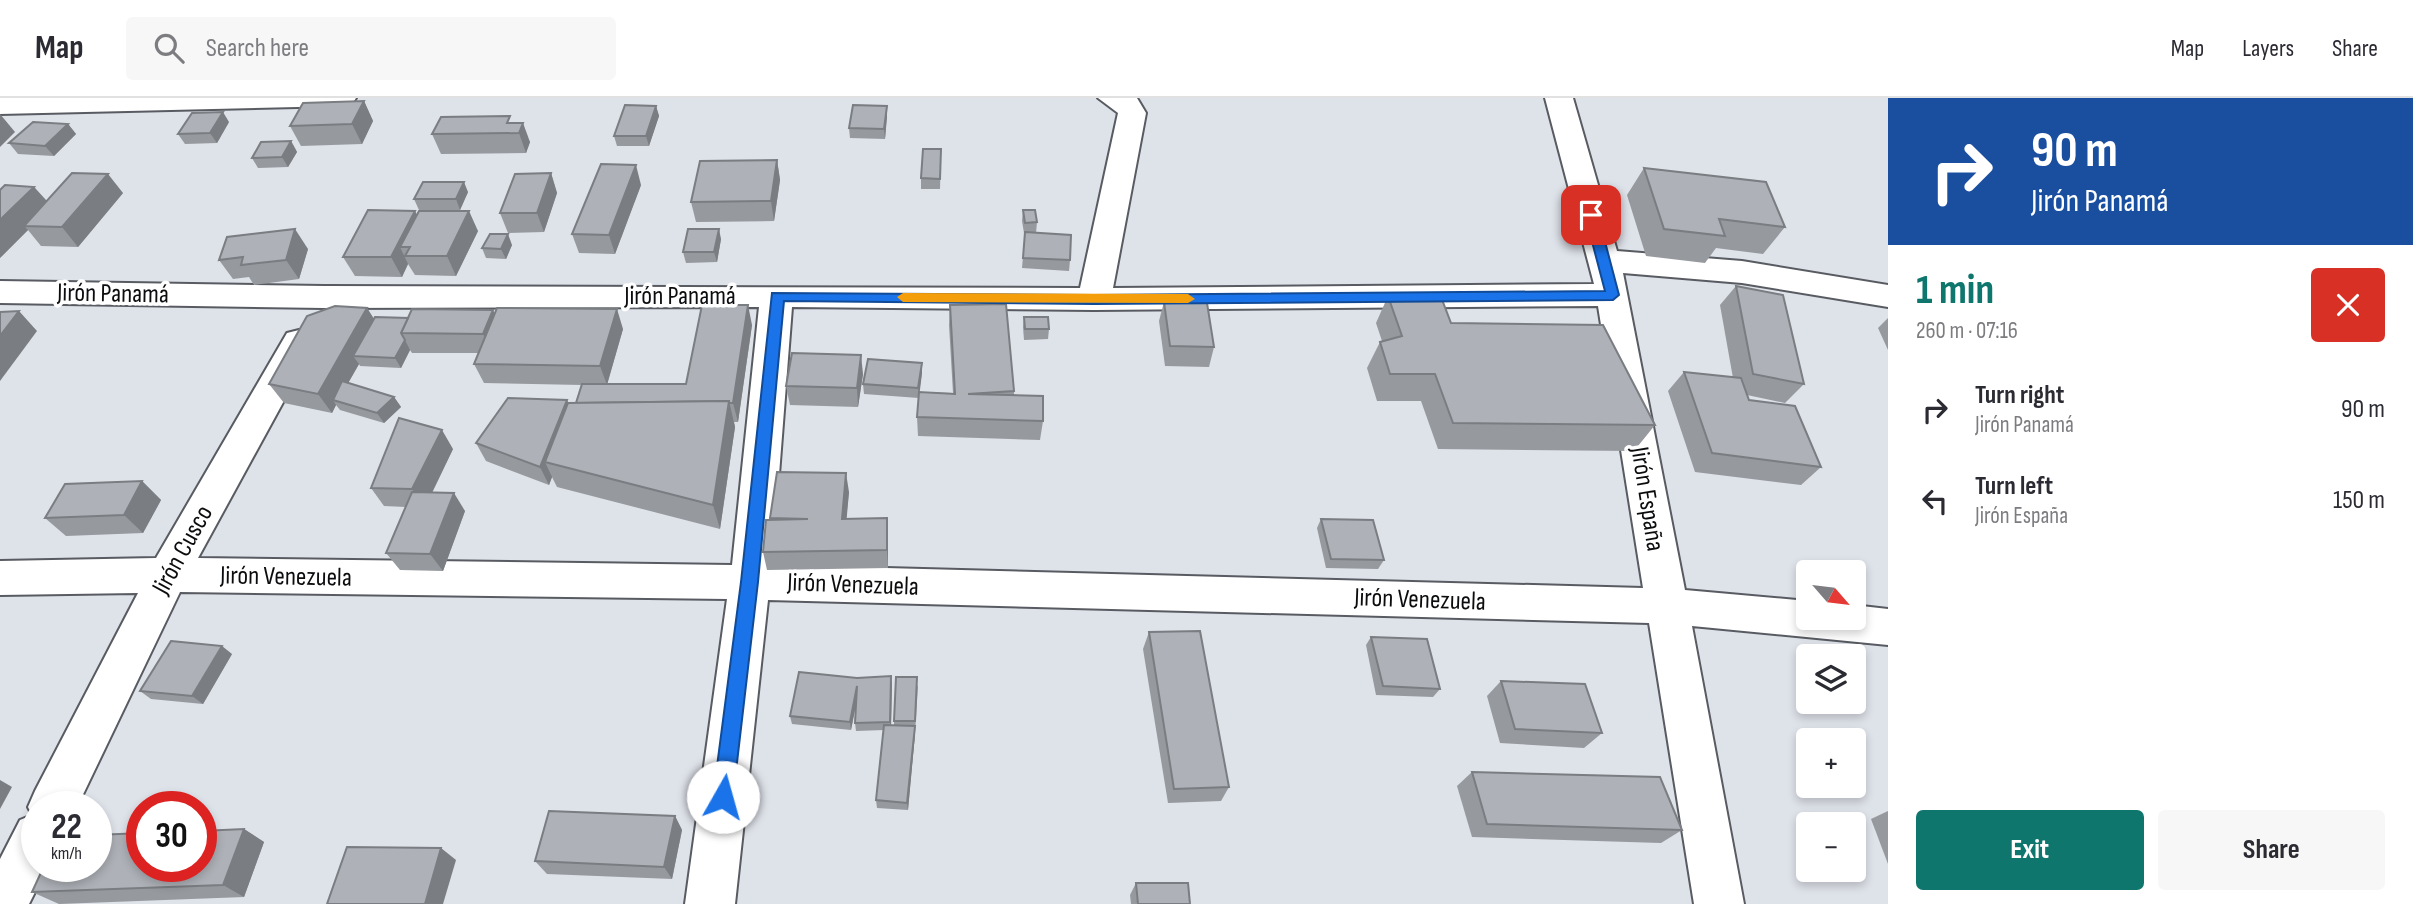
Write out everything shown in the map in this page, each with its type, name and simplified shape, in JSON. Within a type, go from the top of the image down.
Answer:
[{"type":"street","points":[[0,106],[342,98]]},
{"type":"street","name":"Jirón España","points":[[1559,98],[1609,278],[1719,904]]},
{"type":"street","points":[[1094,299],[1122,105]]},
{"type":"street","name":"Jirón Panamá","points":[[0,292],[324,297],[777,296],[1094,299],[1742,272],[1888,296]]},
{"type":"street","points":[[710,904],[750,582],[777,296]]},
{"type":"street","name":"Jirón Cusco","points":[[60,791],[168,575],[324,297]]},
{"type":"street","name":"Jirón Venezuela","points":[[0,578],[168,575],[750,582],[1665,606],[1888,627]]},
{"type":"street","points":[[3,904],[21,869]]},
{"type":"building","points":[[364,101],[352,124],[290,126],[303,103]]},
{"type":"building","points":[[625,105],[656,106],[646,136],[614,136]]},
{"type":"building","points":[[853,105],[887,106],[884,129],[849,128]]},
{"type":"building","points":[[223,112],[210,133],[178,134],[192,113]]},
{"type":"building","points":[[510,116],[507,123],[523,123],[519,133],[432,134],[441,117]]},
{"type":"building","points":[[33,122],[68,124],[45,146],[9,143]]},
{"type":"building","points":[[291,141],[282,157],[252,158],[261,142]]},
{"type":"building","points":[[923,149],[941,149],[940,179],[921,178]]},
{"type":"building","points":[[777,160],[771,201],[691,202],[700,161]]},
{"type":"building","points":[[601,164],[636,165],[609,235],[572,234]]},
{"type":"building","points":[[1644,168],[1766,182],[1785,227],[1719,219],[1725,236],[1664,229]]},
{"type":"building","points":[[72,173],[108,174],[62,227],[24,226]]},
{"type":"building","points":[[551,173],[537,213],[500,213],[515,174]]},
{"type":"building","points":[[423,182],[464,182],[456,199],[414,199]]},
{"type":"building","points":[[5,185],[34,187],[0,220],[0,190]]},
{"type":"building","points":[[368,210],[415,211],[391,257],[343,257]]},
{"type":"building","points":[[1023,210],[1035,210],[1037,222],[1025,223]]},
{"type":"building","points":[[419,211],[469,211],[447,256],[405,256],[410,247],[400,247]]},
{"type":"building","points":[[295,229],[286,260],[241,265],[243,257],[219,260],[227,237]]},
{"type":"building","points":[[688,229],[719,229],[714,252],[683,252]]},
{"type":"building","points":[[1025,232],[1071,235],[1070,260],[1023,258]]},
{"type":"building","points":[[490,234],[508,234],[501,249],[482,248]]},
{"type":"building","points":[[1736,286],[1783,295],[1804,384],[1753,374]]},
{"type":"building","points":[[1388,296],[1441,297],[1451,323],[1603,325],[1655,425],[1453,423],[1435,374],[1390,374],[1380,342],[1402,336]]},
{"type":"building","points":[[1164,302],[1207,303],[1214,347],[1170,346]]},
{"type":"building","points":[[1006,304],[1014,391],[968,394],[1043,396],[1043,421],[917,417],[919,392],[955,394],[950,305]]},
{"type":"building","points":[[702,305],[748,305],[733,403],[576,403],[582,384],[686,384]]},
{"type":"building","points":[[335,306],[367,308],[318,394],[269,384],[307,316]]},
{"type":"building","points":[[497,308],[617,309],[600,366],[474,364]]},
{"type":"building","points":[[412,309],[493,310],[483,334],[401,333]]},
{"type":"building","points":[[19,311],[0,336],[0,312]]},
{"type":"building","points":[[375,317],[408,318],[401,333],[405,340],[395,358],[353,356]]},
{"type":"building","points":[[1024,317],[1048,317],[1049,329],[1025,329]]},
{"type":"building","points":[[792,353],[861,355],[857,388],[786,386]]},
{"type":"building","points":[[868,359],[922,363],[918,388],[863,384]]},
{"type":"building","points":[[1684,372],[1741,378],[1749,400],[1795,406],[1821,467],[1712,453]]},
{"type":"building","points":[[342,381],[394,397],[377,413],[333,400]]},
{"type":"building","points":[[508,398],[567,400],[540,467],[476,443]]},
{"type":"building","points":[[729,401],[713,505],[545,462],[568,403]]},
{"type":"building","points":[[399,418],[442,430],[412,489],[371,488]]},
{"type":"building","points":[[777,472],[846,473],[842,519],[887,518],[887,550],[763,552],[766,520],[808,519],[770,518]]},
{"type":"building","points":[[142,481],[124,515],[45,518],[65,484]]},
{"type":"building","points":[[412,492],[454,493],[430,554],[386,553]]},
{"type":"building","points":[[1321,519],[1373,520],[1384,560],[1331,559]]},
{"type":"building","points":[[1200,631],[1229,787],[1174,789],[1149,632]]},
{"type":"building","points":[[1371,637],[1427,639],[1440,689],[1383,686]]},
{"type":"building","points":[[171,641],[222,646],[192,696],[140,691]]},
{"type":"building","points":[[799,672],[857,678],[891,676],[890,722],[855,723],[857,686],[850,722],[790,716]]},
{"type":"building","points":[[896,677],[917,677],[915,721],[894,721]]},
{"type":"building","points":[[1501,681],[1585,684],[1602,733],[1515,729]]},
{"type":"building","points":[[884,725],[915,726],[907,803],[876,800]]},
{"type":"building","points":[[1472,772],[1660,777],[1682,830],[1487,824]]},
{"type":"building","points":[[549,811],[675,816],[664,867],[535,861]]},
{"type":"building","points":[[244,829],[223,885],[32,892],[37,882],[112,882],[112,834],[126,834],[126,882],[217,882],[217,830]]},
{"type":"building","points":[[347,847],[441,848],[425,904],[327,904]]},
{"type":"building","points":[[1136,883],[1188,883],[1190,904],[1138,904]]},
{"type":"slow traffic","points":[[903,297],[1188,299]]},
{"type":"route","points":[[723,797],[750,582],[777,296],[1094,299],[1613,295],[1591,215]]}]
